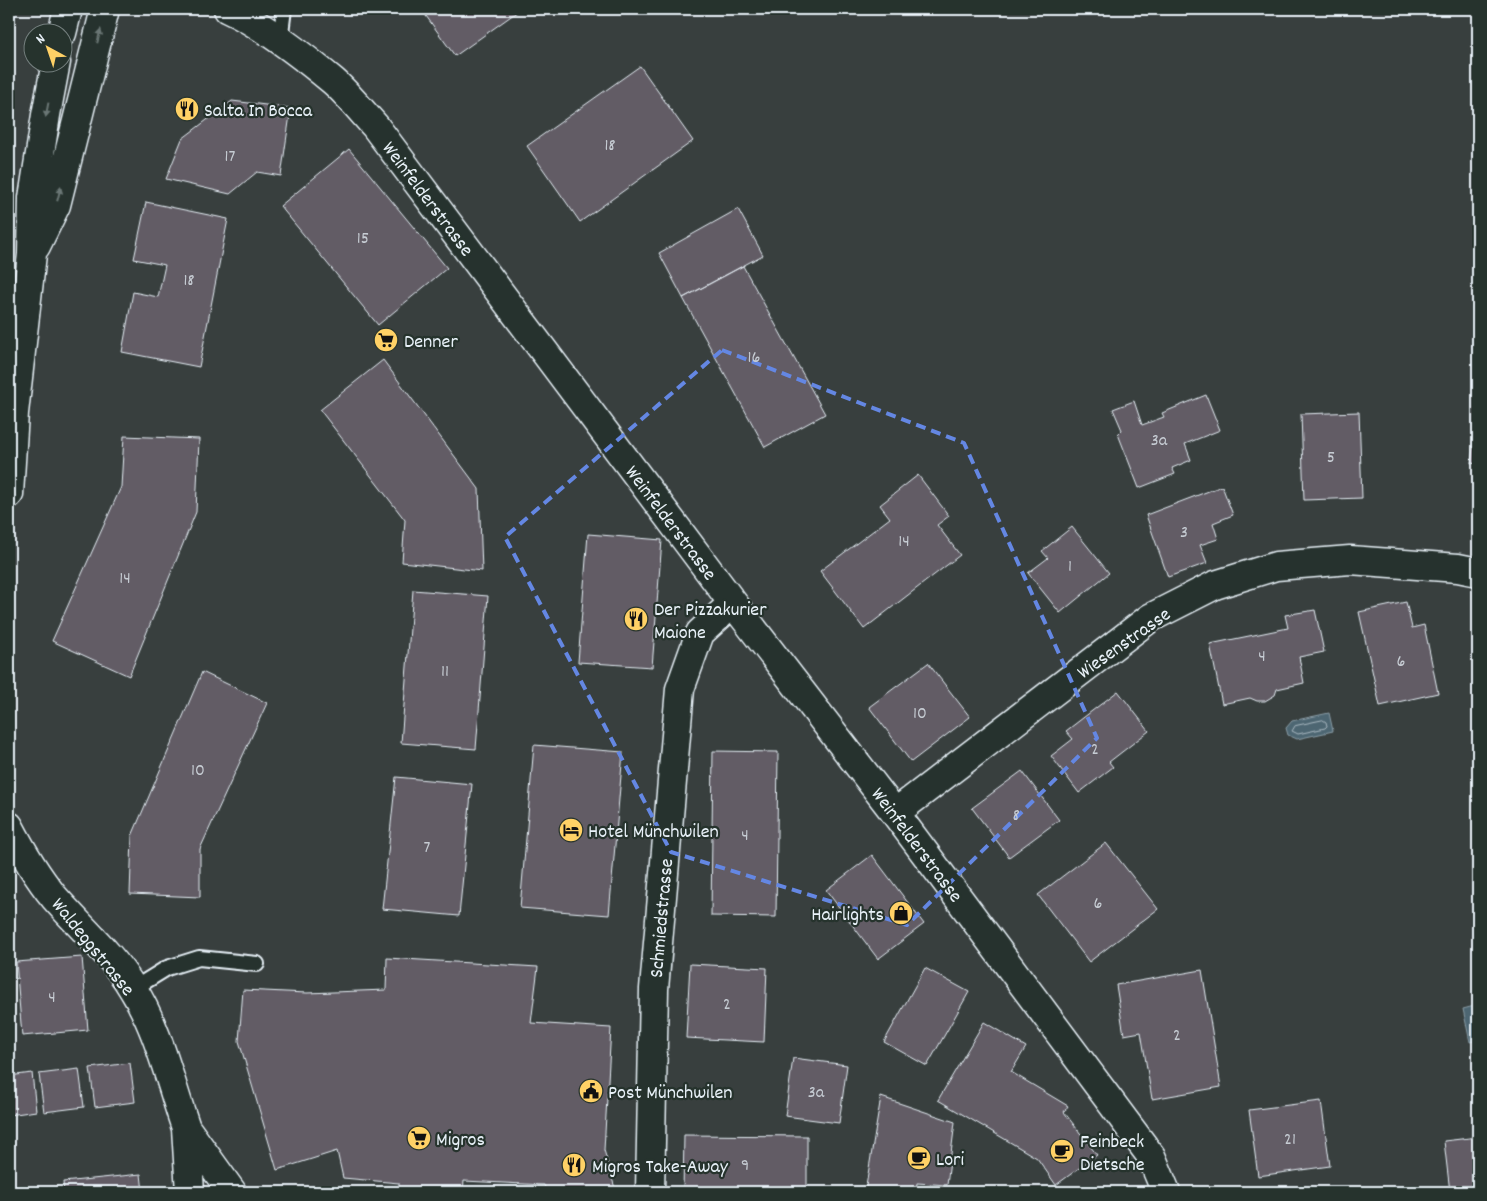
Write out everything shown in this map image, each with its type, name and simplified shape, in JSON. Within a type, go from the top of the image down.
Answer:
[{"type":"street","points":[[65,22],[68,9]]},
{"type":"street","points":[[32,254],[56,204],[105,9]]},
{"type":"street","name":"Weinfelderstrasse","points":[[228,9],[240,14],[280,41],[334,82],[375,126],[733,603],[895,813],[1151,1156],[1166,1192]]},
{"type":"street","points":[[9,494],[14,413],[32,254],[33,198],[54,72]]},
{"type":"street","name":"Wiesenstrasse","points":[[895,813],[1150,618],[1215,585],[1276,566],[1350,560],[1458,568],[1478,572]]},
{"type":"street","name":"Schmiedstrasse","points":[[650,1192],[654,988],[680,689],[700,633],[733,603]]},
{"type":"street","name":"Waldeggstrasse","points":[[9,826],[23,855],[53,896],[110,958],[133,989],[154,1032],[186,1128],[190,1192]]},
{"type":"street","name":"Waldeggstrasse","points":[[186,1128],[232,1192]]},
{"type":"lane","points":[[280,41],[284,9]]},
{"type":"lane","points":[[133,989],[167,968],[199,958],[257,964]]},
{"type":"highlighted area","points":[[722,350],[964,443],[1097,738],[907,925],[671,852],[505,537]]},
{"type":"water","points":[[1329,713],[1333,731],[1297,739],[1288,735],[1286,728],[1292,721]]},
{"type":"water","points":[[1478,1005],[1478,1040],[1470,1042],[1463,1009]]},
{"type":"building","points":[[421,9],[521,9],[455,56]]},
{"type":"building","points":[[640,66],[693,141],[580,222],[527,146]]},
{"type":"building","points":[[232,101],[291,108],[281,176],[257,172],[230,194],[166,179],[182,139]]},
{"type":"building","points":[[349,149],[447,268],[378,325],[280,206]]},
{"type":"building","points":[[146,202],[228,219],[199,367],[122,352],[133,292],[158,297],[165,265],[134,259]]},
{"type":"building","points":[[738,209],[763,255],[683,298],[659,253]]},
{"type":"building","points":[[743,266],[825,414],[765,447],[683,298]]},
{"type":"building","points":[[383,360],[479,489],[482,571],[402,562],[405,520],[320,410]]},
{"type":"building","points":[[1206,395],[1220,430],[1185,444],[1191,460],[1172,468],[1175,474],[1139,488],[1118,434],[1122,430],[1113,409],[1134,401],[1142,425],[1164,417],[1162,413]]},
{"type":"building","points":[[1478,411],[1478,464],[1471,463]]},
{"type":"building","points":[[1359,412],[1362,498],[1304,500],[1301,414]]},
{"type":"building","points":[[124,436],[199,439],[196,512],[129,676],[52,641],[121,487]]},
{"type":"building","points":[[918,475],[949,516],[937,525],[960,555],[864,629],[820,571],[890,518],[880,505]]},
{"type":"building","points":[[1222,486],[1233,515],[1213,523],[1218,539],[1200,545],[1207,563],[1168,577],[1146,515]]},
{"type":"building","points":[[1072,527],[1109,573],[1060,613],[1028,573],[1048,558],[1042,551]]},
{"type":"building","points":[[588,534],[662,540],[652,667],[578,662]]},
{"type":"building","points":[[413,590],[488,596],[476,749],[401,743]]},
{"type":"building","points":[[1406,602],[1412,628],[1424,625],[1438,693],[1380,706],[1359,612]]},
{"type":"building","points":[[1315,610],[1324,652],[1299,657],[1304,683],[1277,689],[1275,695],[1265,701],[1257,701],[1250,698],[1222,704],[1210,644],[1288,628],[1285,615]]},
{"type":"building","points":[[928,663],[970,717],[911,762],[869,707]]},
{"type":"building","points":[[202,672],[267,703],[200,849],[200,897],[130,894],[132,836]]},
{"type":"building","points":[[1118,691],[1149,731],[1109,762],[1113,767],[1079,793],[1051,756],[1073,739],[1066,731]]},
{"type":"building","name":"Hotel Münchwilen","points":[[534,745],[623,752],[609,915],[520,908]]},
{"type":"building","points":[[713,751],[778,752],[776,917],[711,916]]},
{"type":"building","points":[[1022,771],[1059,820],[1009,857],[972,808]]},
{"type":"building","points":[[396,777],[472,784],[459,916],[382,909]]},
{"type":"building","points":[[1106,843],[1158,909],[1089,962],[1038,895]]},
{"type":"building","points":[[872,855],[924,924],[878,959],[826,890]]},
{"type":"building","points":[[82,957],[88,1030],[22,1036],[16,962]]},
{"type":"building","points":[[387,958],[538,967],[531,1023],[611,1028],[604,1150],[616,1192],[547,1192],[544,1185],[464,1181],[463,1192],[399,1192],[399,1183],[343,1178],[337,1151],[277,1170],[239,1041],[243,990],[307,993],[386,990]]},
{"type":"building","points":[[690,964],[767,968],[764,1042],[686,1038]]},
{"type":"building","points":[[925,968],[969,992],[927,1066],[884,1042]]},
{"type":"building","points":[[1202,970],[1221,1087],[1152,1099],[1141,1032],[1124,1035],[1116,985]]},
{"type":"building","points":[[984,1022],[1026,1047],[1011,1072],[1068,1106],[1064,1112],[1097,1155],[1056,1185],[1037,1158],[938,1100]]},
{"type":"building","points":[[793,1058],[847,1065],[839,1123],[785,1116]]},
{"type":"building","points":[[130,1063],[135,1102],[95,1107],[90,1068]]},
{"type":"building","points":[[79,1069],[84,1107],[44,1112],[39,1074]]},
{"type":"building","points":[[32,1073],[36,1111],[9,1115],[9,1076]]},
{"type":"building","points":[[881,1097],[955,1122],[947,1185],[917,1183],[916,1192],[865,1192]]},
{"type":"building","points":[[1321,1101],[1330,1166],[1258,1176],[1249,1110]]},
{"type":"building","points":[[684,1135],[807,1136],[807,1192],[683,1192]]},
{"type":"building","points":[[1478,1137],[1478,1192],[1450,1192],[1444,1141]]},
{"type":"building","points":[[141,1174],[143,1192],[64,1192],[63,1182]]},
{"type":"place","name":"Salta In Bocca","points":[[187,109]]},
{"type":"place","name":"Denner","points":[[386,340]]},
{"type":"place","name":"Der Pizzakurier Maione","points":[[636,619]]},
{"type":"place","name":"Hotel Münchwilen","points":[[571,830]]},
{"type":"place","name":"Hairlights","points":[[901,913]]},
{"type":"place","name":"Post Münchwilen","points":[[591,1091]]},
{"type":"place","name":"Migros","points":[[419,1138]]},
{"type":"place","name":"Feinbeck Dietsche","points":[[1062,1151]]},
{"type":"place","name":"Lori","points":[[919,1158]]},
{"type":"place","name":"Migros Take-Away","points":[[574,1165]]}]
